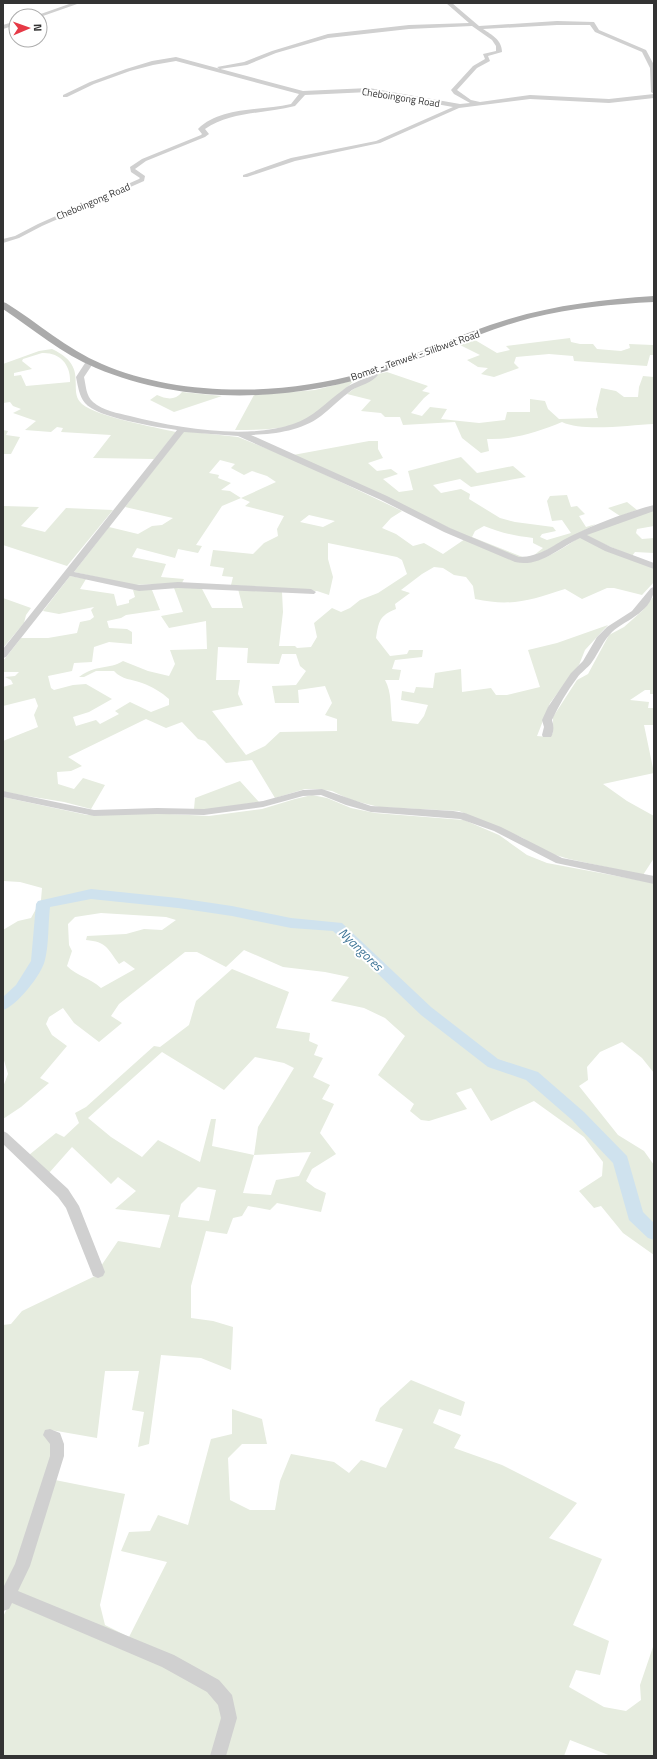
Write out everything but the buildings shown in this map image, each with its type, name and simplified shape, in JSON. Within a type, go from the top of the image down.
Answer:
[{"type":"main road","name":"Bomet - Tenwek - Silibwet Road","points":[[3,305],[69,351],[109,370],[149,382],[186,388],[208,390],[265,390],[315,386],[373,372],[475,333],[532,316],[596,304],[654,299]]},
{"type":"street","points":[[48,13],[77,3]]},
{"type":"street","points":[[449,3],[494,39],[499,46],[499,52],[485,54],[488,60],[475,67],[454,90],[456,93],[469,101],[478,103]]},
{"type":"street","points":[[211,67],[238,65],[274,52],[328,36],[409,27],[592,23],[596,31],[644,51],[653,68],[654,92]]},
{"type":"street","points":[[65,96],[92,83],[128,70],[162,61],[179,60],[211,67],[303,93]]},
{"type":"street","name":"Cheboingong Road","points":[[3,241],[17,237],[40,225],[142,180],[143,177],[133,171],[132,168],[144,160],[203,136],[206,134],[201,129],[209,123],[236,113],[293,105],[303,93],[369,90],[460,106],[530,97],[609,101],[654,96]]},
{"type":"street","points":[[245,176],[293,159],[378,142],[429,118],[460,106]]},
{"type":"street","points":[[90,362],[80,377],[84,396],[89,403],[118,415],[158,426],[239,433],[283,429],[311,420],[348,389],[374,376],[373,372]]},
{"type":"street","points":[[3,655],[182,429]]},
{"type":"street","points":[[239,433],[384,498],[448,530],[518,560],[530,560],[546,555],[580,535],[654,508]]},
{"type":"street","points":[[580,535],[608,549],[654,566]]},
{"type":"street","points":[[67,573],[139,588],[178,585],[311,592]]},
{"type":"street","points":[[547,735],[549,727],[547,720],[553,707],[574,675],[587,662],[600,639],[610,629],[635,614],[654,590]]},
{"type":"street","points":[[3,794],[94,813],[157,811],[204,812],[263,804],[303,792],[322,792],[350,803],[371,809],[465,816],[521,841],[548,857],[560,861],[654,880]]},
{"type":"street","points":[[3,1136],[63,1193],[72,1206],[98,1272]]},
{"type":"street","points":[[50,1435],[55,1438],[57,1444],[57,1456],[22,1566],[6,1599],[168,1661],[213,1686],[226,1701],[229,1718],[218,1756]]},
{"type":"shaded area","points":[[570,338],[571,342],[593,344],[597,349],[621,351],[630,348],[629,344],[653,345],[654,340],[654,355],[650,355],[647,366],[574,361],[573,356],[549,354],[516,357],[514,363],[519,368],[494,377],[481,374],[488,368],[478,367],[467,360],[480,355],[460,345],[475,340],[497,353],[510,350],[506,346]]},
{"type":"shaded area","points":[[52,349],[64,356],[71,363],[76,378],[76,392],[78,398],[82,404],[90,409],[127,421],[176,432],[154,459],[93,458],[111,435],[61,432],[63,428],[57,427],[51,432],[25,430],[36,421],[13,413],[21,409],[13,406],[10,402],[3,403],[3,364],[39,351]],"holes":[[[42,353],[48,353],[59,357],[63,361],[69,370],[70,382],[26,386],[21,375],[14,376],[14,373],[32,369],[22,361],[23,359]]]},
{"type":"shaded area","points":[[387,372],[428,386],[422,391],[430,393],[411,413],[422,416],[430,407],[447,409],[441,419],[479,423],[505,420],[507,412],[530,412],[530,399],[545,401],[548,409],[559,419],[598,418],[596,409],[601,388],[616,391],[624,397],[638,397],[639,387],[643,376],[654,377],[654,424],[582,427],[562,422],[525,435],[487,439],[489,451],[481,453],[462,438],[455,422],[403,425],[400,417],[385,417],[381,413],[361,411],[371,400],[347,394],[362,383],[375,378],[378,374]]},
{"type":"shaded area","points":[[355,380],[325,408],[305,421],[279,428],[235,430],[254,395],[315,390]]},
{"type":"shaded area","points":[[182,392],[222,396],[174,412],[150,400],[157,395],[173,398]]},
{"type":"shaded area","points":[[3,430],[8,431],[6,435],[20,437],[11,454],[3,454]]},
{"type":"shaded area","points":[[184,431],[238,437],[288,457],[402,511],[391,518],[382,528],[396,534],[413,546],[424,543],[443,554],[465,539],[528,562],[549,556],[580,537],[654,568],[654,582],[642,595],[614,588],[607,588],[582,599],[565,589],[521,601],[500,602],[475,599],[473,586],[466,577],[454,575],[443,568],[434,567],[401,590],[410,593],[395,604],[396,609],[383,617],[379,623],[376,638],[390,656],[407,654],[409,650],[423,650],[422,657],[395,660],[392,669],[401,670],[399,680],[385,680],[390,694],[392,721],[418,724],[424,716],[428,705],[401,700],[402,691],[414,693],[416,687],[433,688],[435,673],[461,669],[462,692],[491,688],[496,695],[507,695],[540,687],[528,650],[557,643],[608,625],[585,650],[579,665],[550,703],[537,736],[549,737],[553,733],[553,717],[577,680],[588,674],[609,635],[624,627],[642,611],[654,596],[654,694],[650,694],[650,690],[645,690],[630,700],[649,702],[648,708],[654,708],[654,725],[644,725],[654,773],[603,784],[627,801],[654,816],[654,858],[643,875],[569,859],[542,851],[523,838],[459,811],[379,807],[351,800],[332,791],[318,789],[305,789],[275,798],[252,760],[226,763],[205,741],[198,739],[182,722],[166,728],[146,719],[68,757],[82,766],[71,771],[57,772],[58,784],[74,789],[83,778],[105,785],[91,809],[64,802],[3,792],[3,741],[38,727],[34,715],[38,706],[35,698],[3,706],[3,687],[13,684],[11,680],[5,677],[15,676],[19,672],[3,672],[3,661],[21,638],[48,638],[77,633],[80,622],[90,620],[94,617],[91,610],[94,607],[59,614],[43,611],[70,576],[86,579],[80,589],[114,594],[117,606],[129,603],[129,600],[135,597],[133,590],[152,590],[160,610],[126,615],[121,618],[107,621],[109,628],[127,629],[132,632],[132,644],[109,642],[94,647],[92,662],[74,663],[72,671],[48,676],[51,688],[54,690],[73,685],[86,684],[112,699],[89,712],[73,717],[76,726],[96,720],[100,724],[119,714],[115,711],[130,702],[151,712],[169,705],[169,699],[157,690],[142,683],[124,678],[114,671],[96,671],[84,677],[79,677],[91,670],[118,664],[123,661],[148,671],[169,676],[175,664],[170,650],[207,649],[206,621],[169,628],[161,616],[183,612],[174,588],[201,587],[212,608],[243,608],[238,589],[282,592],[283,612],[279,646],[295,646],[297,648],[311,647],[317,637],[314,623],[332,608],[341,612],[350,608],[360,600],[378,593],[407,574],[402,560],[397,557],[328,543],[328,559],[333,577],[329,595],[317,591],[231,585],[233,577],[222,576],[224,568],[210,566],[213,550],[253,554],[264,543],[278,536],[277,529],[284,516],[245,506],[250,502],[241,498],[222,506],[196,545],[202,546],[198,553],[178,549],[175,558],[137,548],[132,557],[166,564],[161,577],[184,579],[182,583],[133,585],[74,572],[109,527],[138,534],[152,526],[162,525],[173,518],[125,507]],"holes":[[[220,460],[235,464],[231,468],[244,475],[252,471],[267,476],[276,482],[241,498],[230,491],[221,490],[231,483],[218,478],[219,475],[209,473]],[[309,515],[335,521],[323,527],[300,522]],[[218,647],[248,648],[247,663],[279,664],[282,654],[296,654],[300,666],[306,671],[296,685],[272,686],[275,703],[299,703],[298,690],[325,686],[332,703],[325,715],[337,719],[337,731],[280,732],[265,746],[246,755],[212,711],[243,705],[238,694],[240,680],[216,680]]]},
{"type":"shaded area","points":[[369,441],[378,441],[378,449],[383,458],[368,463],[377,471],[391,469],[398,474],[383,479],[399,492],[413,490],[408,471],[461,457],[477,473],[513,466],[526,477],[471,487],[460,479],[433,485],[441,493],[461,489],[470,494],[469,499],[500,518],[515,522],[553,527],[556,531],[542,534],[540,537],[547,540],[571,533],[562,520],[552,521],[547,501],[550,496],[567,495],[571,507],[577,506],[585,514],[579,516],[586,527],[596,524],[528,560],[509,556],[293,455]],"holes":[[[484,526],[508,534],[533,538],[533,543],[543,548],[533,556],[525,558],[472,537],[475,531]]]},
{"type":"shaded area","points":[[627,502],[637,510],[620,516],[608,508]]},
{"type":"shaded area","points":[[3,506],[39,507],[21,526],[45,532],[66,508],[113,510],[67,566],[3,545]]},
{"type":"shaded area","points":[[654,510],[654,526],[637,529],[636,533],[642,539],[654,538],[654,553],[635,552],[632,556],[583,535]]},
{"type":"shaded area","points":[[3,598],[31,608],[26,615],[24,623],[3,648]]},
{"type":"shaded area","points":[[240,781],[259,802],[210,809],[194,809],[195,798]]},
{"type":"shaded area","points":[[312,795],[327,798],[351,808],[375,813],[464,820],[499,835],[527,855],[547,863],[654,883],[654,1073],[642,1058],[622,1042],[600,1052],[587,1067],[588,1080],[579,1086],[618,1135],[644,1151],[654,1165],[654,1255],[623,1233],[601,1206],[594,1208],[579,1191],[602,1176],[603,1162],[584,1137],[534,1101],[491,1121],[471,1088],[456,1093],[467,1109],[429,1121],[421,1120],[410,1111],[414,1104],[378,1075],[405,1036],[385,1018],[364,1008],[331,1001],[349,977],[325,972],[283,967],[244,950],[226,967],[197,952],[185,952],[119,1004],[111,1016],[122,1023],[99,1042],[74,1023],[63,1008],[49,1017],[46,1024],[52,1035],[67,1046],[40,1078],[49,1083],[21,1107],[3,1119],[3,1087],[8,1074],[3,1057],[3,930],[18,921],[31,918],[41,900],[42,888],[20,882],[3,881],[3,797],[87,815],[149,813],[209,816],[262,809]],"holes":[[[101,913],[166,917],[176,920],[162,930],[144,929],[126,934],[87,936],[86,940],[103,944],[119,964],[124,961],[135,969],[101,988],[67,966],[72,951],[69,945],[68,924],[75,917]]]},
{"type":"shaded area","points":[[232,969],[289,992],[276,1028],[310,1033],[309,1041],[318,1045],[314,1055],[323,1058],[313,1077],[330,1085],[322,1099],[334,1104],[320,1133],[336,1154],[312,1169],[306,1181],[315,1188],[326,1193],[321,1212],[277,1203],[270,1210],[248,1206],[242,1216],[233,1218],[227,1234],[206,1231],[191,1286],[191,1318],[213,1321],[233,1327],[231,1370],[201,1358],[161,1355],[149,1444],[138,1447],[144,1412],[132,1410],[139,1371],[105,1371],[97,1438],[51,1430],[52,1453],[20,1557],[3,1590],[3,1325],[11,1324],[22,1311],[93,1277],[104,1274],[101,1266],[118,1241],[160,1248],[170,1215],[115,1209],[136,1191],[118,1177],[111,1184],[72,1147],[49,1173],[29,1155],[56,1133],[64,1137],[79,1123],[75,1113],[86,1107],[154,1046],[160,1047],[189,1025],[196,1001]],"holes":[[[162,1052],[224,1090],[255,1057],[284,1063],[294,1068],[258,1127],[254,1155],[212,1146],[216,1119],[211,1119],[200,1162],[158,1140],[142,1157],[111,1137],[88,1118]],[[311,1152],[299,1176],[276,1180],[271,1195],[243,1193],[254,1155]],[[198,1187],[216,1190],[209,1221],[178,1217],[181,1204]]]},
{"type":"shaded area","points":[[411,1380],[465,1402],[461,1416],[439,1409],[433,1423],[461,1435],[454,1448],[502,1465],[577,1503],[549,1538],[602,1559],[573,1625],[609,1641],[600,1675],[576,1670],[569,1687],[604,1707],[626,1711],[641,1700],[640,1685],[654,1644],[654,1756],[611,1756],[570,1740],[564,1756],[3,1756],[3,1617],[30,1559],[55,1480],[125,1494],[100,1605],[105,1625],[129,1637],[167,1562],[121,1551],[129,1532],[150,1531],[158,1515],[188,1525],[211,1439],[232,1434],[232,1409],[262,1419],[267,1444],[242,1444],[228,1458],[230,1500],[250,1510],[275,1510],[280,1481],[291,1454],[334,1462],[349,1473],[361,1460],[386,1468],[403,1429],[375,1421],[380,1408]]},
{"type":"waterway","name":"Nyangores","points":[[3,1005],[21,989],[38,961],[43,904],[91,894],[178,903],[232,911],[291,923],[337,926],[426,1011],[493,1063],[532,1076],[578,1116],[621,1160],[635,1215],[654,1233]]}]
